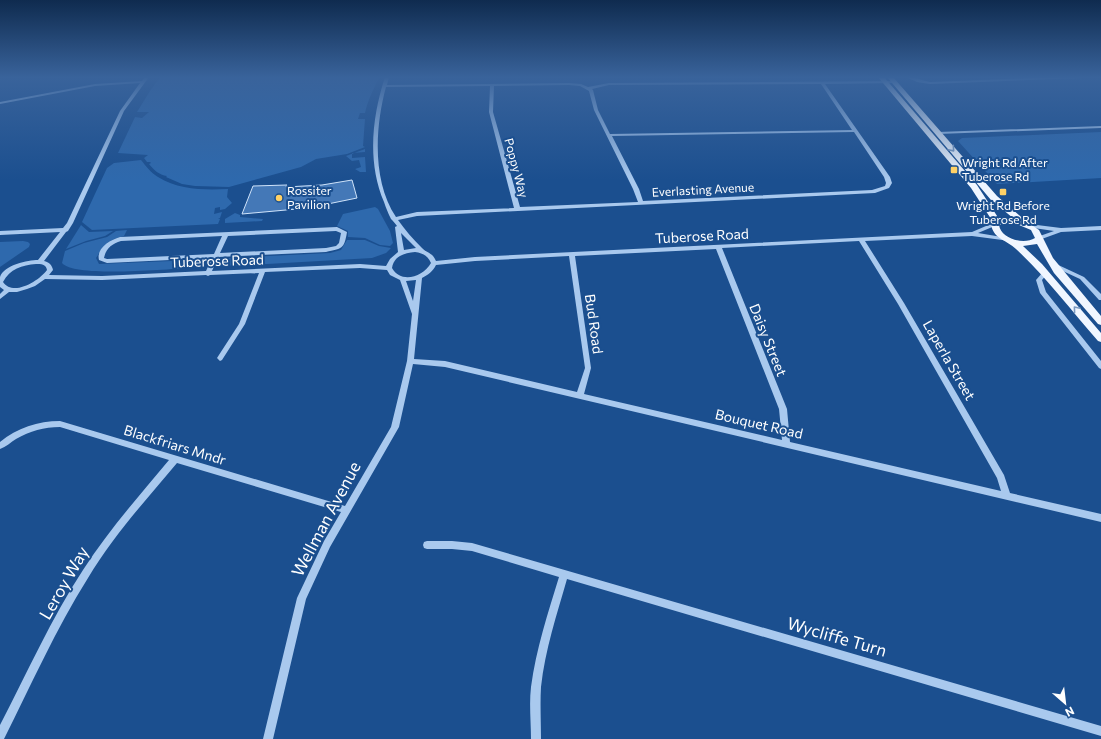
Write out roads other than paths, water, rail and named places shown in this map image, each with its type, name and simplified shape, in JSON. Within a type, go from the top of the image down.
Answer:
[{"type":"main road","points":[[914,111],[974,188],[996,223],[995,227],[997,232],[1030,256],[1101,339]]},
{"type":"main road","points":[[918,111],[998,202],[1037,232],[1045,253],[1101,322]]},
{"type":"main road","points":[[996,223],[1012,220],[1027,225]]},
{"type":"main road","points":[[1011,241],[1032,244],[1039,239]]},
{"type":"street","points":[[40,262],[66,230],[122,111]]},
{"type":"street","points":[[377,111],[375,131],[376,159],[381,190],[386,204],[398,227],[422,251],[431,256],[434,263],[430,271],[419,277],[402,278],[393,274],[389,268],[392,260],[401,253],[415,250],[422,251]]},
{"type":"street","name":"Poppy Way","points":[[491,111],[517,208]]},
{"type":"street","points":[[597,111],[636,189],[641,203]]},
{"type":"street","name":"Everlasting Avenue","points":[[394,219],[417,214],[873,192],[884,189],[889,186],[889,181],[842,111]]},
{"type":"street","points":[[938,133],[1101,126]]},
{"type":"street","points":[[609,135],[630,133],[855,131]]},
{"type":"street","name":"Tuberose Road","points":[[972,234],[996,223]]},
{"type":"street","points":[[1027,225],[1061,230],[1101,228]]},
{"type":"street","points":[[398,227],[401,253]]},
{"type":"street","points":[[336,229],[344,232],[345,235],[342,244],[338,247],[326,250],[107,261],[101,259],[101,255],[110,243],[120,239],[225,235],[336,229]]},
{"type":"street","points":[[0,233],[66,230]]},
{"type":"street","points":[[1039,239],[1061,230]]},
{"type":"street","name":"Tuberose Road","points":[[434,263],[475,259],[718,248],[972,234],[1011,241]]},
{"type":"street","points":[[208,274],[225,235]]},
{"type":"street","name":"Laperla Street","points":[[861,240],[901,303],[1002,477],[1007,496]]},
{"type":"street","name":"Daisy Street","points":[[718,248],[783,409],[786,443]]},
{"type":"street","name":"Bud Road","points":[[572,255],[588,368],[580,395]]},
{"type":"street","points":[[0,297],[9,290],[29,287],[46,277],[50,267],[47,264],[40,262],[21,265],[7,273],[0,282],[2,286],[9,290]]},
{"type":"street","points":[[1054,265],[1082,278],[1101,298]]},
{"type":"street","name":"Tuberose Road","points":[[46,277],[102,278],[360,266],[389,268]]},
{"type":"street","points":[[220,358],[242,324],[263,271]]},
{"type":"street","points":[[1045,273],[1039,280],[1043,293],[1101,366]]},
{"type":"street","name":"Wellman Avenue","points":[[268,739],[302,598],[327,544],[395,427],[410,361],[419,277]]},
{"type":"street","name":"Wellman Avenue","points":[[402,278],[415,316]]},
{"type":"street","name":"Bouquet Road","points":[[410,361],[445,364],[1101,518]]},
{"type":"street","name":"Blackfriars Mndr","points":[[0,446],[11,438],[25,431],[40,426],[55,424],[346,510]]},
{"type":"street","name":"Leroy Way","points":[[0,736],[70,599],[86,573],[107,542],[175,459]]},
{"type":"street","name":"Wycliffe Turn","points":[[427,545],[472,547],[1101,730]]},
{"type":"street","points":[[536,739],[535,699],[537,680],[549,627],[564,574]]},
{"type":"place","name":"Wright Rd After Tuberose Rd","points":[[954,170]]},
{"type":"place","name":"Wright Rd Before Tuberose Rd","points":[[1003,192]]},
{"type":"place","name":"Rossiter Pavilion","points":[[279,198]]}]
